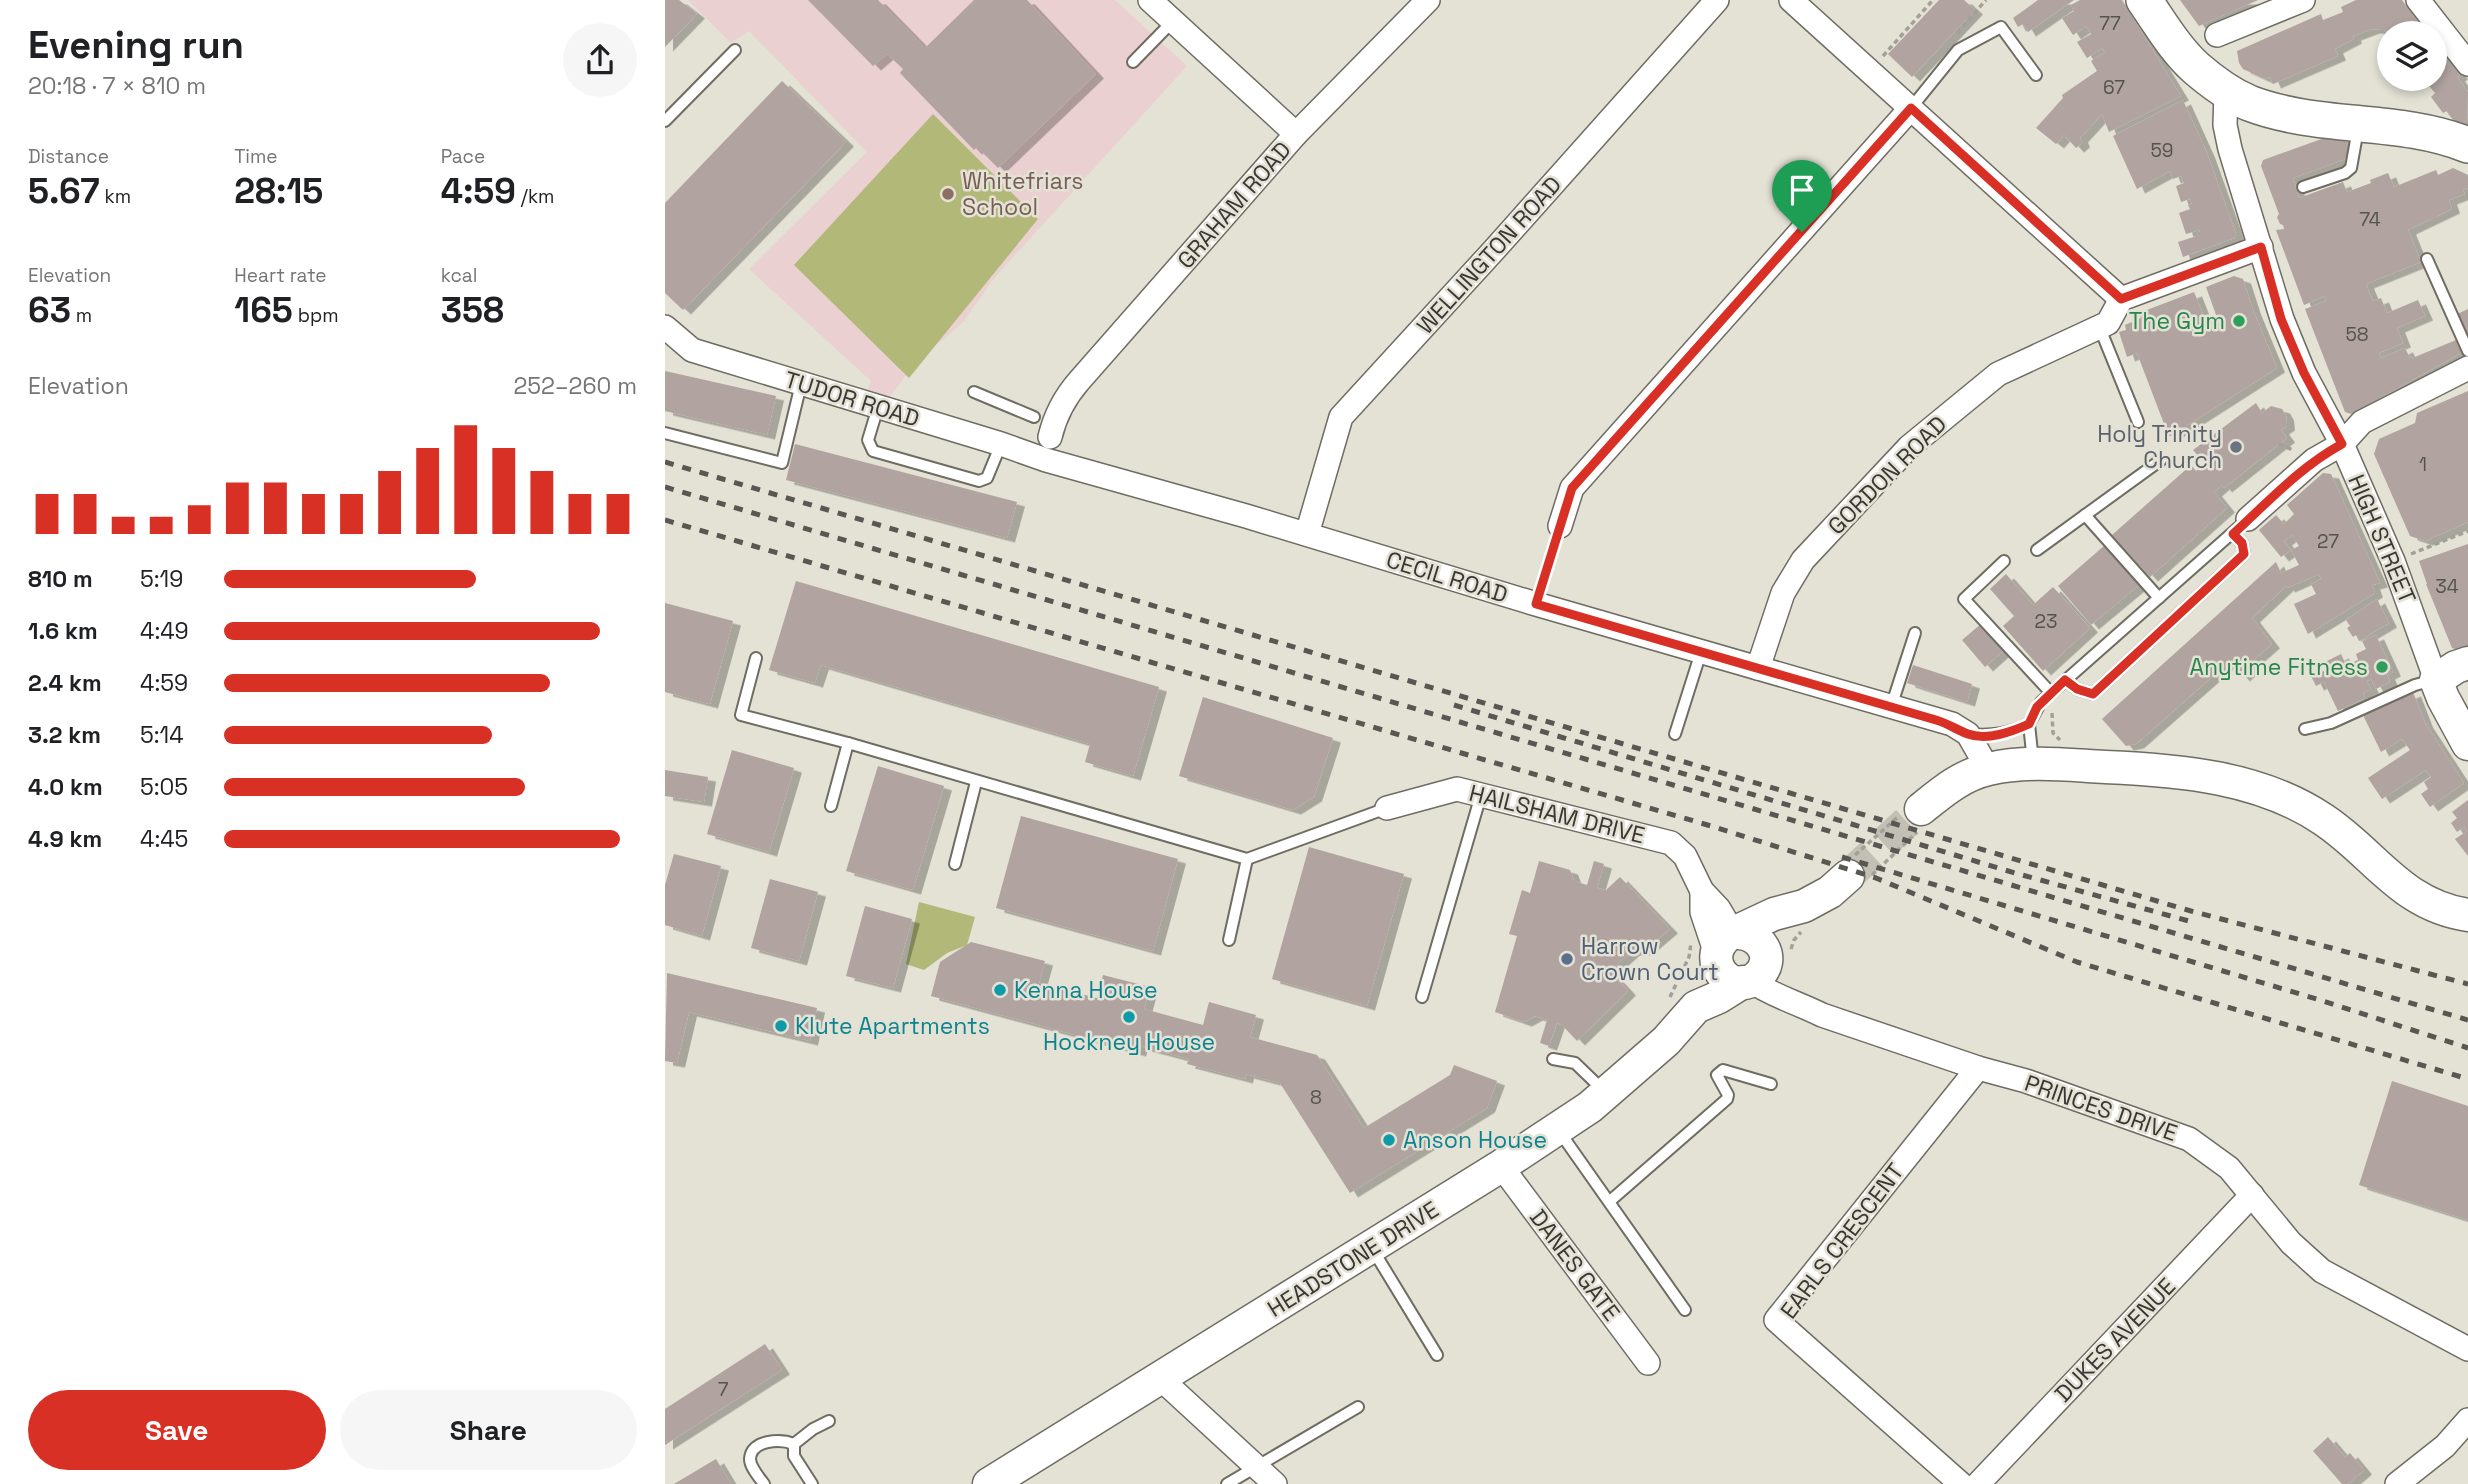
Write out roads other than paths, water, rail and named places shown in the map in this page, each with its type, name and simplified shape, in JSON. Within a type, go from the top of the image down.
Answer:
[{"type":"main road","points":[[2144,0],[2169,38],[2195,67],[2226,91],[2248,102],[2278,111],[2421,130],[2468,145]]},
{"type":"street","points":[[1150,0],[1296,134]]},
{"type":"street","name":"GRAHAM ROAD","points":[[1046,425],[1074,386],[1296,134],[1428,0]]},
{"type":"street","name":"WELLINGTON ROAD","points":[[1307,534],[1341,417],[1717,0]]},
{"type":"street","points":[[1791,0],[2121,299]]},
{"type":"street","points":[[2217,35],[2274,6],[2304,0]]},
{"type":"street","points":[[2417,0],[2468,64]]},
{"type":"street","name":"HIGH STREET","points":[[2226,91],[2225,125],[2230,149],[2281,319],[2304,373],[2342,444],[2393,561],[2443,698],[2468,744]]},
{"type":"street","points":[[1560,526],[1572,488],[1911,108]]},
{"type":"street","points":[[2108,323],[2121,299],[2261,247]]},
{"type":"street","name":"GORDON ROAD","points":[[1758,668],[1783,593],[1803,560],[1909,447],[1998,374],[2108,323]]},
{"type":"street","name":"TUDOR ROAD","points":[[665,327],[692,351],[1046,460]]},
{"type":"street","points":[[2241,526],[2314,460],[2342,444],[2362,422],[2468,368]]},
{"type":"street","name":"CECIL ROAD","points":[[1046,460],[1952,724],[1968,734]]},
{"type":"street","points":[[2436,680],[2468,663]]},
{"type":"street","points":[[1968,734],[1987,769]]},
{"type":"street","points":[[1911,811],[1966,776],[1987,769],[2033,764],[2184,772],[2257,789],[2292,802],[2326,820],[2404,890],[2442,908],[2468,915]]},
{"type":"street","name":"HAILSHAM DRIVE","points":[[1387,808],[1457,789],[1671,844],[1685,856],[1702,891],[1702,912],[1725,945]]},
{"type":"street","name":"HEADSTONE DRIVE","points":[[989,1484],[1501,1167],[1558,1128],[1606,1093],[1666,1041],[1681,1006],[1699,987],[1725,945],[1774,914],[1804,906],[1830,892],[1851,866]]},
{"type":"street","name":"HEADSTONE DRIVE","points":[[1681,1006],[1719,997],[1756,969],[1804,906]]},
{"type":"street","points":[[1752,935],[1763,946],[1756,969],[1735,982],[1723,975],[1725,945],[1752,935]]},
{"type":"street","name":"PRINCES DRIVE","points":[[1756,969],[1771,995],[1978,1068],[2026,1081],[2147,1122],[2189,1139],[2229,1168],[2291,1243],[2322,1271],[2468,1349]]},
{"type":"street","name":"EARLS CRESCENT","points":[[1961,1484],[1776,1321],[1978,1068]]},
{"type":"street","name":"DANES GATE","points":[[1501,1167],[1648,1363]]},
{"type":"street","name":"DUKES AVENUE","points":[[1978,1484],[2252,1195]]},
{"type":"street","points":[[1160,1378],[1275,1484]]},
{"type":"street","points":[[2397,1484],[2445,1446],[2468,1420]]},
{"type":"lane","points":[[1133,62],[1173,21]]},
{"type":"lane","points":[[1911,108],[1958,50],[2001,27],[2036,75]]},
{"type":"lane","points":[[665,121],[735,50]]},
{"type":"lane","points":[[2303,187],[2345,173],[2351,168],[2359,122]]},
{"type":"lane","points":[[2427,259],[2468,351]]},
{"type":"lane","points":[[2108,323],[2101,331],[2138,422]]},
{"type":"lane","points":[[665,433],[782,463],[801,384]]},
{"type":"lane","points":[[974,392],[1046,425]]},
{"type":"lane","points":[[878,407],[869,440],[873,451],[979,481],[987,478],[1000,444]]},
{"type":"lane","points":[[2037,550],[2161,460]]},
{"type":"lane","points":[[2085,515],[2159,598]]},
{"type":"lane","points":[[2033,764],[2029,724],[2037,707],[2241,526]]},
{"type":"lane","points":[[2065,680],[2077,689],[2093,694],[2244,554],[2241,526]]},
{"type":"lane","points":[[2004,561],[1964,599],[2051,693]]},
{"type":"lane","points":[[1891,707],[1915,633]]},
{"type":"lane","points":[[1675,734],[1701,652]]},
{"type":"lane","points":[[756,657],[741,715],[848,743],[1247,859],[1387,808]]},
{"type":"lane","points":[[2305,729],[2331,723],[2415,685],[2436,680]]},
{"type":"lane","name":"CECIL ROAD","points":[[1968,734],[1993,736],[2029,724]]},
{"type":"lane","points":[[831,806],[848,743]]},
{"type":"lane","points":[[955,864],[976,782]]},
{"type":"lane","points":[[1422,997],[1481,795]]},
{"type":"lane","points":[[1229,940],[1247,859]]},
{"type":"lane","points":[[1553,1059],[1575,1063],[1606,1093]]},
{"type":"lane","points":[[1610,1201],[1727,1099],[1717,1075],[1719,1071],[1771,1084]]},
{"type":"lane","points":[[1558,1128],[1685,1310]]},
{"type":"lane","points":[[1372,1247],[1437,1355]]},
{"type":"lane","points":[[1227,1484],[1358,1407]]},
{"type":"lane","points":[[794,1444],[813,1429],[829,1421]]},
{"type":"lane","points":[[764,1484],[750,1462],[750,1455],[755,1448],[773,1441],[794,1444]]},
{"type":"lane","points":[[794,1444],[795,1456],[812,1484]]},
{"type":"tunnel","points":[[1848,876],[1921,809]]},
{"type":"railway","points":[[665,462],[2191,911],[2468,984]]},
{"type":"railway","points":[[665,487],[2468,1020]]},
{"type":"railway","points":[[665,520],[1711,826],[1876,878],[2077,962],[2468,1079]]},
{"type":"railway","points":[[1454,705],[2015,873],[2196,923]]},
{"type":"railway","points":[[1842,857],[2320,1000],[2468,1048]]},
{"type":"place","name":"Whitefriars School","points":[[948,194]]},
{"type":"place","name":"The Gym","points":[[2239,321]]},
{"type":"place","name":"Holy Trinity Church","points":[[2236,447]]},
{"type":"place","name":"Anytime Fitness","points":[[2382,667]]},
{"type":"place","name":"Harrow Crown Court","points":[[1567,959]]},
{"type":"place","name":"Kenna House","points":[[1000,990]]},
{"type":"place","name":"Hockney House","points":[[1129,1017]]},
{"type":"place","name":"Klute Apartments","points":[[781,1026]]},
{"type":"place","name":"Anson House","points":[[1389,1140]]}]
